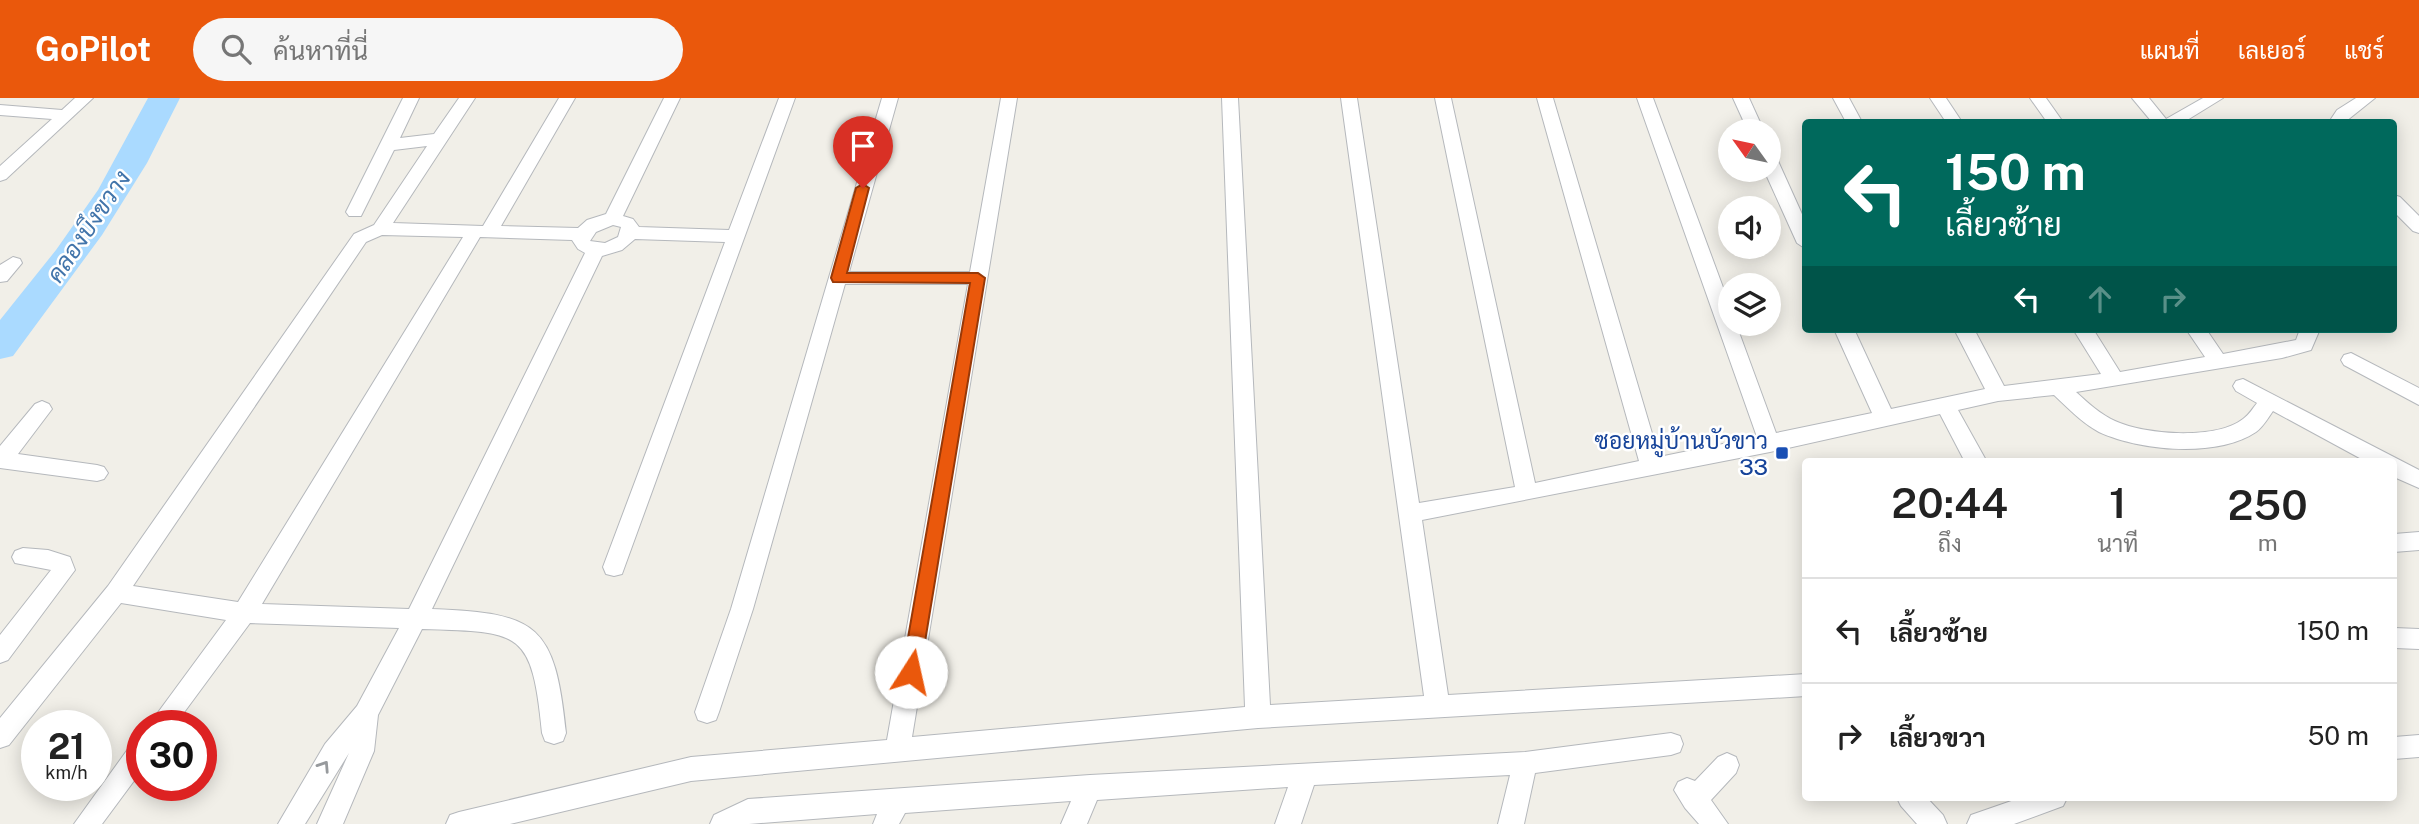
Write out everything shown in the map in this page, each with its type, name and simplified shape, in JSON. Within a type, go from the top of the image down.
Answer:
[{"type":"street","points":[[0,175],[85,98]]},
{"type":"street","points":[[355,212],[411,98]]},
{"type":"street","points":[[380,229],[467,98]]},
{"type":"street","points":[[172,710],[244,613],[567,98]]},
{"type":"street","points":[[613,219],[672,98]]},
{"type":"street","points":[[614,567],[787,98]]},
{"type":"street","points":[[708,712],[742,609],[890,98]]},
{"type":"street","points":[[897,752],[1009,98]]},
{"type":"street","points":[[1230,98],[1258,717]]},
{"type":"street","points":[[1349,98],[1438,706]]},
{"type":"street","points":[[1443,98],[1527,494]]},
{"type":"street","points":[[1545,98],[1651,467]]},
{"type":"street","points":[[1644,98],[1770,444]]},
{"type":"street","points":[[1741,98],[1751,119]]},
{"type":"street","points":[[1841,98],[1852,119]]},
{"type":"street","points":[[1938,98],[1952,119]]},
{"type":"street","points":[[2038,98],[2053,119]]},
{"type":"street","points":[[2140,98],[2158,119]]},
{"type":"street","points":[[2178,119],[2215,98]]},
{"type":"street","points":[[2339,119],[2367,98]]},
{"type":"street","points":[[0,110],[66,115]]},
{"type":"street","points":[[388,145],[440,139]]},
{"type":"street","points":[[1778,182],[1802,234]]},
{"type":"street","points":[[2397,204],[2417,222]]},
{"type":"street","points":[[291,824],[334,752],[366,714],[415,620],[589,242],[594,223],[613,219],[626,223],[630,233]]},
{"type":"street","points":[[0,737],[116,593],[360,238],[380,229],[481,233],[618,246],[630,233],[735,236]]},
{"type":"street","points":[[838,278],[978,278]]},
{"type":"street","points":[[1846,333],[1885,418]]},
{"type":"street","points":[[1966,333],[1998,394]]},
{"type":"street","points":[[2086,333],[2115,380]]},
{"type":"street","points":[[2199,333],[2218,362]]},
{"type":"street","points":[[1408,514],[1527,494],[1998,394],[2115,380],[2304,345],[2308,333]]},
{"type":"street","points":[[2351,360],[2419,397]]},
{"type":"street","points":[[2244,386],[2377,458]]},
{"type":"street","points":[[2058,387],[2096,420],[2112,429],[2183,441],[2236,433],[2251,424],[2269,401]]},
{"type":"street","points":[[1946,407],[1974,458]]},
{"type":"street","points":[[1,460],[42,409]]},
{"type":"street","points":[[1,460],[97,473]]},
{"type":"street","points":[[2397,469],[2419,480]]},
{"type":"street","points":[[2397,543],[2419,541]]},
{"type":"street","points":[[0,653],[64,570],[62,564],[56,561],[23,557]]},
{"type":"street","points":[[116,593],[244,613],[482,621],[513,628],[530,641],[549,685],[554,733]]},
{"type":"street","points":[[2397,638],[2419,639]]},
{"type":"street","points":[[459,824],[691,769],[1258,717],[1802,685]]},
{"type":"street","points":[[330,824],[362,751],[366,714]]},
{"type":"street","points":[[723,824],[748,811],[892,813],[1090,787],[1525,763],[1671,744]]},
{"type":"street","points":[[2397,748],[2419,746]]},
{"type":"street","points":[[1511,824],[1525,763]]},
{"type":"street","points":[[1715,824],[1690,794],[1727,765]]},
{"type":"street","points":[[87,824],[126,772]]},
{"type":"street","points":[[1288,824],[1305,774]]},
{"type":"street","points":[[1074,824],[1090,787]]},
{"type":"street","points":[[1913,801],[1934,824]]},
{"type":"street","points":[[1980,824],[2045,801]]},
{"type":"waterway","name":"คลองบึงขวาง","points":[[0,346],[90,227],[131,163],[164,98]]},
{"type":"place","name":"ซอยหมู่บ้านบัวขาว 33","points":[[1782,453]]},
{"type":"route","points":[[863,188],[838,278],[978,278],[911,672]]}]
